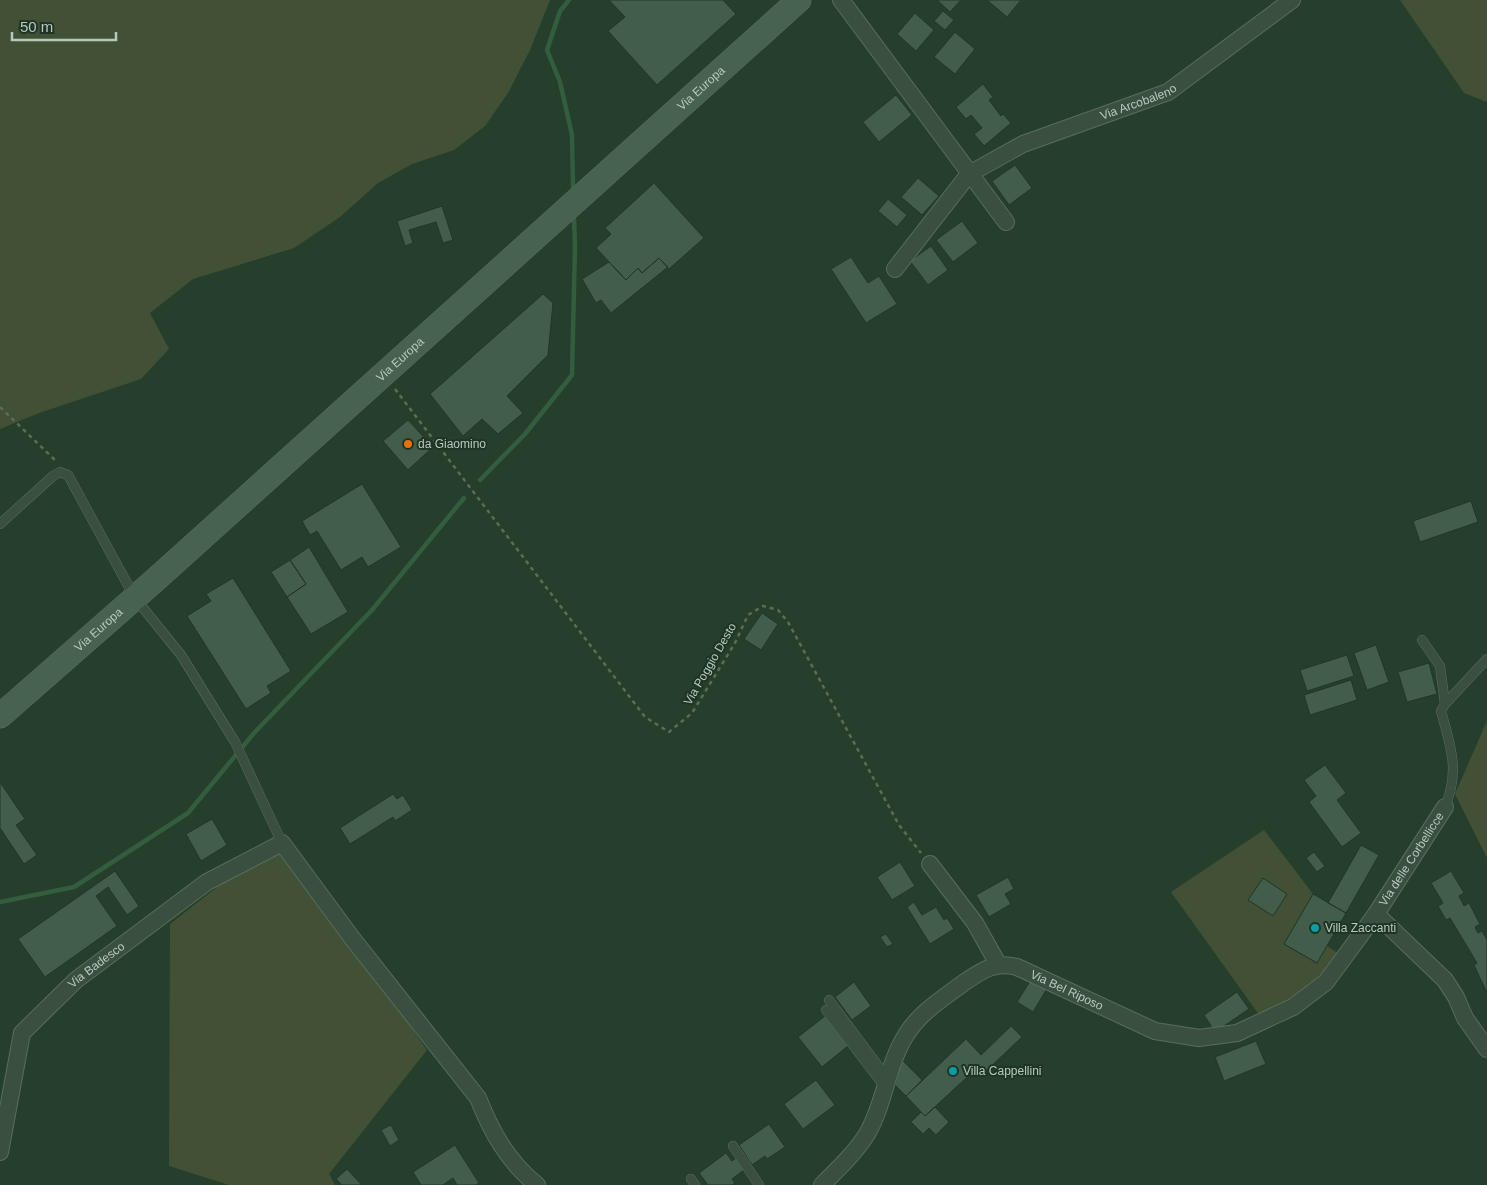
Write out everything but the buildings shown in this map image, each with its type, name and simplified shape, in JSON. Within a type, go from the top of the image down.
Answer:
[{"type":"main road","name":"Via Europa","points":[[0,716],[135,598],[799,0]]},
{"type":"street","points":[[841,0],[968,174],[1006,222]]},
{"type":"street","name":"Via Arcobaleno","points":[[895,269],[968,174],[1022,144],[1168,92],[1292,0]]},
{"type":"street","name":"Via delle Corbellicce","points":[[1445,807],[1376,914],[1445,980],[1456,997],[1465,1018],[1487,1049]]},
{"type":"street","points":[[282,843],[352,938],[478,1098],[487,1120],[503,1149],[526,1176],[537,1185]]},
{"type":"street","name":"Via Badesco","points":[[0,1152],[22,1033],[76,980],[207,882],[282,843]]},
{"type":"street","points":[[822,1185],[846,1161],[866,1135],[898,1049],[914,1024],[936,1003],[982,970],[998,964],[975,923],[930,864]]},
{"type":"street","name":"Via Bel Riposo","points":[[998,964],[1007,964],[1027,972],[1155,1031],[1188,1037],[1217,1038],[1237,1033],[1276,1017],[1317,990],[1338,968],[1376,914]]},
{"type":"lane","points":[[0,524],[60,472],[68,476],[135,598],[181,655],[235,742],[282,843]]},
{"type":"lane","points":[[1422,640],[1440,666],[1445,704]]},
{"type":"lane","points":[[1445,807],[1453,788],[1453,758],[1441,711],[1445,704],[1487,659]]},
{"type":"lane","points":[[829,1000],[886,1083]]},
{"type":"lane","points":[[826,1010],[886,1083]]},
{"type":"lane","points":[[732,1146],[759,1185]]},
{"type":"path","name":"Via Poggio Desto","points":[[383,374],[645,717],[669,732],[692,713],[735,643],[748,615],[763,606],[778,610],[788,622],[899,825],[930,864]]},
{"type":"path","points":[[0,408],[59,464],[60,472]]},
{"type":"green space","points":[[0,0],[550,0],[530,50],[508,93],[485,126],[454,150],[412,164],[378,183],[340,217],[294,248],[193,279],[150,313],[169,349],[141,379],[39,413],[0,429]]},
{"type":"green space","points":[[1400,0],[1487,0],[1487,102],[1464,93]]},
{"type":"green space","points":[[1487,721],[1487,858],[1455,794]]},
{"type":"green space","points":[[1264,830],[1313,894],[1284,944],[1316,963],[1327,946],[1339,954],[1309,991],[1260,1016],[1171,892]]},
{"type":"green space","points":[[285,850],[427,1050],[329,1174],[335,1185],[229,1185],[169,1166],[170,924],[221,884]]},
{"type":"waterway","points":[[569,0],[560,11],[547,50],[560,82],[572,135],[573,187]]},
{"type":"waterway","points":[[480,480],[525,434],[572,375],[574,219]]},
{"type":"waterway","points":[[0,902],[74,887],[188,813],[254,733],[372,610],[464,498]]},
{"type":"place","name":"da Giaomino","points":[[408,444]]},
{"type":"place","name":"Villa Zaccanti","points":[[1315,928]]},
{"type":"place","name":"Villa Cappellini","points":[[953,1071]]}]
